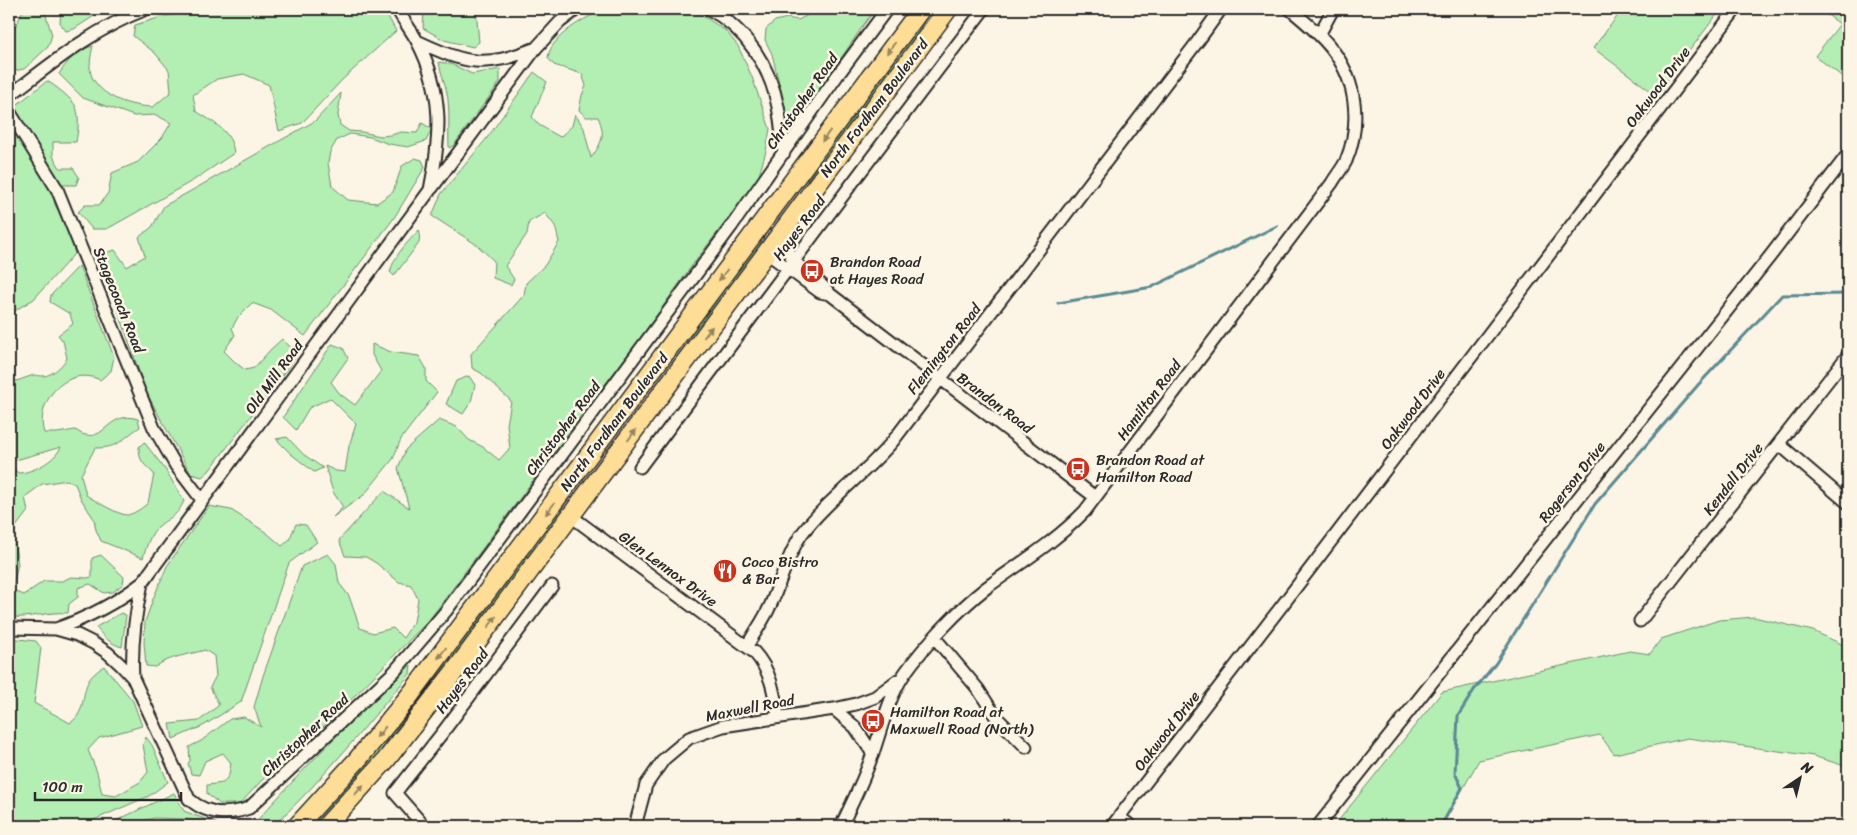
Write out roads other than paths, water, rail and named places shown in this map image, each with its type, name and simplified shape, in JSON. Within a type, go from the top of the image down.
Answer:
[{"type":"highway","name":"North Fordham Boulevard","points":[[298,826],[400,709],[921,9]]},
{"type":"highway","name":"North Fordham Boulevard","points":[[326,826],[386,760],[426,710],[948,9]]},
{"type":"highway","points":[[767,253],[766,243],[769,233],[808,176],[806,165]]},
{"type":"highway","points":[[571,516],[567,507],[568,502],[621,427],[621,413]]},
{"type":"street","points":[[9,96],[79,42],[119,19],[146,9]]},
{"type":"street","name":"Old Mill Road","points":[[397,9],[417,41],[429,68],[436,92],[439,112],[439,136],[430,190]]},
{"type":"street","name":"Old Mill Road","points":[[56,629],[112,604],[142,583],[536,48],[560,22],[577,9]]},
{"type":"street","points":[[710,9],[724,17],[745,38],[766,69],[778,106],[784,153]]},
{"type":"street","name":"Christopher Road","points":[[133,678],[189,798],[197,806],[216,814],[249,808],[386,679],[414,650],[452,603],[731,227],[837,76],[887,9]]},
{"type":"street","name":"Hayes Road","points":[[640,468],[791,264],[984,9]]},
{"type":"street","name":"Flemington Road","points":[[747,646],[767,614],[784,569],[800,538],[822,510],[881,455],[1221,9]]},
{"type":"street","points":[[1290,9],[1319,35],[1333,9]]},
{"type":"street","name":"Oakwood Drive","points":[[1115,822],[1279,610],[1736,9]]},
{"type":"street","name":"Hamilton Road","points":[[841,826],[873,754],[894,694],[905,673],[935,638],[976,596],[1045,547],[1085,511],[1332,184],[1345,162],[1353,139],[1356,116],[1353,96],[1342,63],[1319,35]]},
{"type":"street","points":[[417,41],[465,61],[484,62],[511,58],[536,48]]},
{"type":"street","name":"Stagecoach Road","points":[[9,111],[58,189],[154,428],[176,466],[202,500]]},
{"type":"street","name":"Rogerson Drive","points":[[1318,826],[1765,263],[1848,154]]},
{"type":"street","points":[[731,227],[749,241]]},
{"type":"street","points":[[783,231],[791,264]]},
{"type":"street","name":"Brandon Road","points":[[767,253],[791,264],[820,292],[830,294],[1095,497]]},
{"type":"street","name":"Kendall Drive","points":[[1640,620],[1848,355]]},
{"type":"street","points":[[1779,444],[1848,503]]},
{"type":"street","name":"Glen Lennox Drive","points":[[571,516],[747,646]]},
{"type":"street","name":"Old Mill Road","points":[[133,678],[133,636],[142,583]]},
{"type":"street","name":"Hayes Road","points":[[424,826],[394,793],[443,732],[552,586]]},
{"type":"street","points":[[9,628],[56,629],[93,643],[108,653],[133,678]]},
{"type":"street","points":[[935,638],[973,683],[996,717],[1026,747]]},
{"type":"street","points":[[747,646],[761,660],[767,670],[772,683],[778,716]]},
{"type":"street","name":"Maxwell Road","points":[[635,826],[646,785],[664,760],[689,738],[723,726],[856,704],[875,697],[892,686],[905,673]]},
{"type":"street","points":[[834,709],[856,727],[873,754]]},
{"type":"street","points":[[1115,822],[1131,826]]},
{"type":"waterway","points":[[1058,303],[1152,287],[1277,226]]},
{"type":"waterway","points":[[1441,826],[1462,788],[1455,773],[1458,716],[1474,690],[1496,663],[1595,504],[1698,385],[1782,295],[1848,294]]},
{"type":"place","name":"Brandon Road at Hayes Road","points":[[812,271]]},
{"type":"place","name":"Brandon Road at Hamilton Road","points":[[1078,469]]},
{"type":"place","name":"Coco Bistro & Bar","points":[[725,571]]},
{"type":"place","name":"Hamilton Road at Maxwell Road (North)","points":[[873,721]]}]
